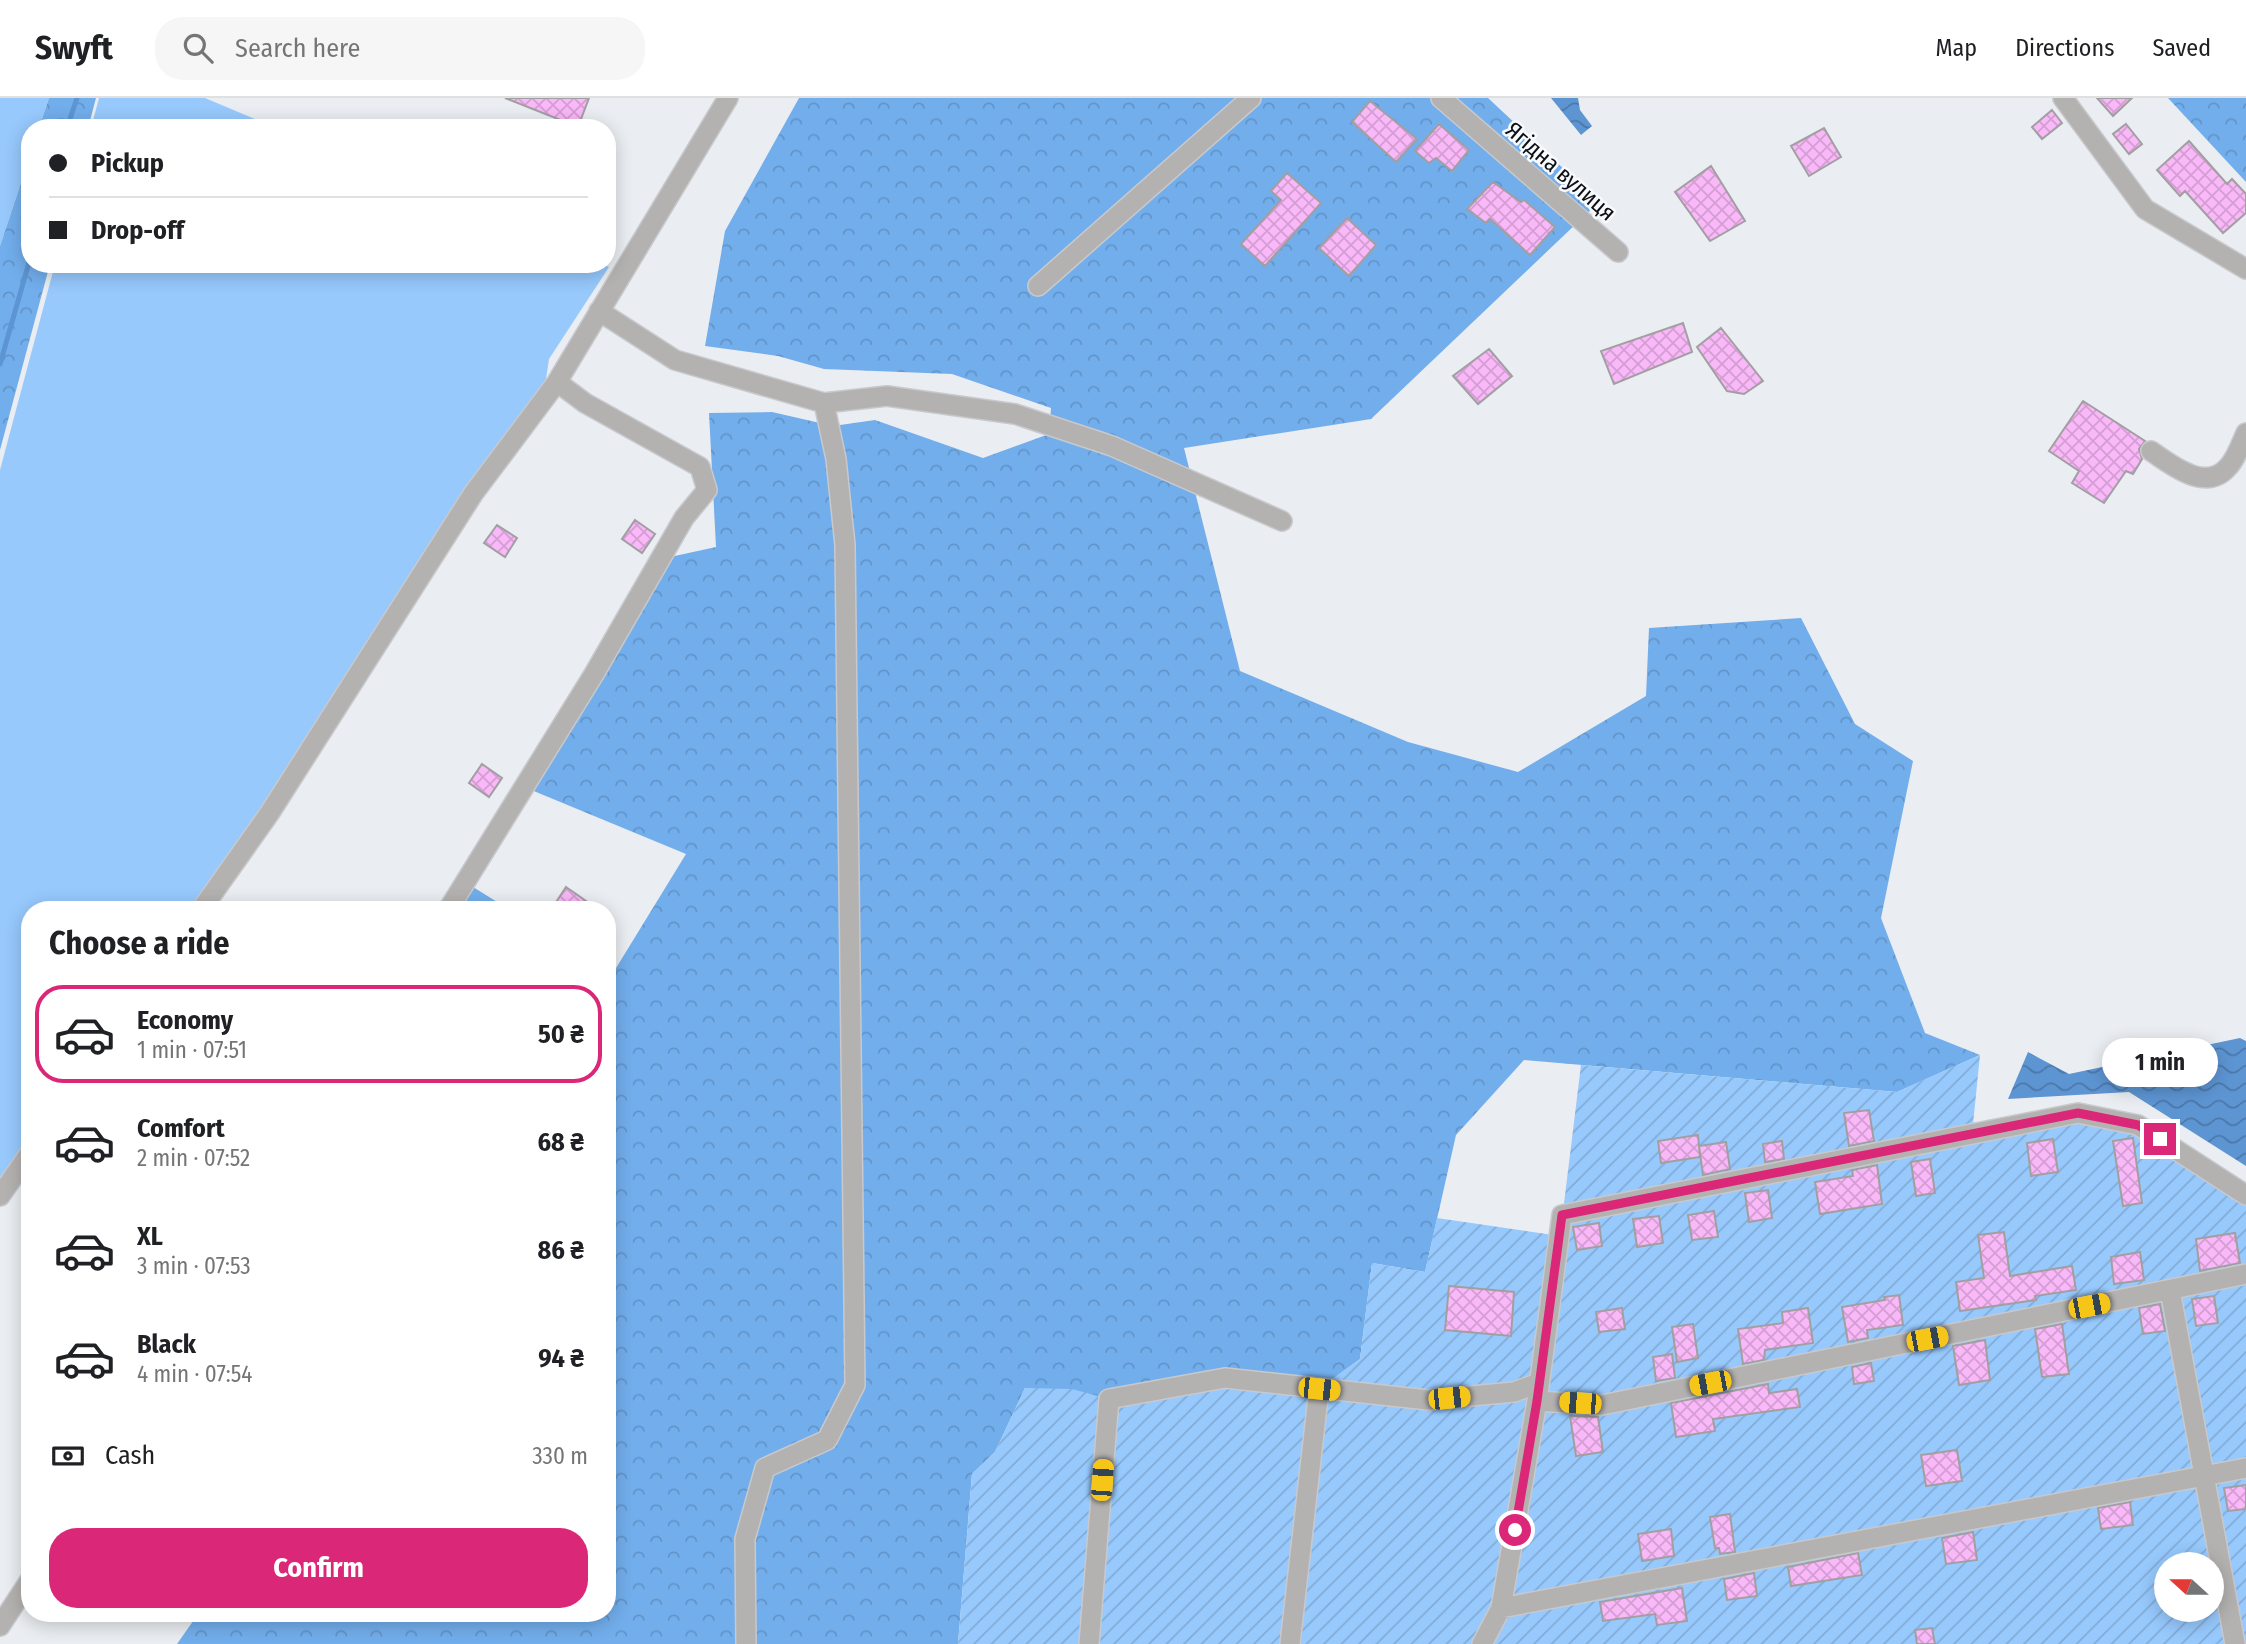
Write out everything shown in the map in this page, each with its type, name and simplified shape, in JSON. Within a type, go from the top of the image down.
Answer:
[{"type":"street","points":[[207,901],[269,814],[473,494],[557,382],[728,98]]},
{"type":"street","points":[[1038,286],[1251,98]]},
{"type":"street","name":"Ягідна вулиця","points":[[1441,98],[1618,252]]},
{"type":"street","points":[[2063,98],[2145,209],[2246,269]]},
{"type":"street","points":[[600,312],[675,360],[824,403],[887,396],[1015,414],[1112,446],[1282,521]]},
{"type":"street","points":[[454,901],[594,674],[684,518],[707,491],[700,467],[585,403],[557,382]]},
{"type":"street","points":[[746,1644],[745,1539],[765,1468],[827,1440],[856,1385],[845,545],[836,458],[824,403]]},
{"type":"street","points":[[2151,451],[2182,472],[2199,477],[2215,476],[2228,468],[2246,433]]},
{"type":"street","points":[[1482,1644],[1501,1608],[1538,1392],[1562,1215],[2078,1113],[2138,1125],[2246,1195]]},
{"type":"street","points":[[0,1196],[21,1166]]},
{"type":"street","points":[[1089,1644],[1109,1399],[1225,1378],[1428,1400],[1514,1391],[1538,1392],[1602,1405],[2246,1274]]},
{"type":"street","points":[[2170,1290],[2235,1644]]},
{"type":"street","points":[[1290,1644],[1319,1389]]},
{"type":"street","points":[[1501,1608],[2246,1468]]},
{"type":"street","points":[[0,1626],[21,1594]]},
{"type":"shaded area","points":[[0,98],[49,98],[42,119],[21,119],[21,183],[0,246]]},
{"type":"shaded area","points":[[99,98],[205,98],[255,119],[93,119]]},
{"type":"shaded area","points":[[53,273],[605,273],[549,359],[542,405],[207,901],[21,901],[21,1166],[0,1196],[0,470]]},
{"type":"shaded area","points":[[1980,1055],[1972,1134],[2078,1113],[2138,1125],[2246,1195],[2246,1644],[958,1644],[972,1474],[995,1452],[1025,1388],[1072,1389],[1109,1399],[1225,1378],[1319,1389],[1360,1359],[1372,1263],[1425,1272],[1437,1218],[1560,1236],[1581,1065],[1897,1092]]},
{"type":"green space","points":[[49,98],[96,98],[90,119],[42,119]]},
{"type":"green space","points":[[799,98],[1488,98],[1599,202],[1371,419],[1184,448],[1240,671],[1408,742],[1518,772],[1646,696],[1649,628],[1801,618],[1855,724],[1913,761],[1881,918],[1925,1033],[1980,1055],[1897,1092],[1524,1060],[1456,1135],[1425,1272],[1372,1263],[1360,1359],[1319,1389],[1109,1399],[1025,1388],[995,1452],[972,1474],[958,1644],[177,1644],[192,1622],[616,1622],[616,968],[686,854],[524,787],[661,559],[716,547],[709,413],[772,412],[833,426],[875,420],[983,458],[1049,434],[1051,408],[952,374],[824,369],[778,356],[705,346],[725,231]]},
{"type":"green space","points":[[2168,98],[2246,98],[2246,182]]},
{"type":"green space","points":[[21,183],[21,273],[48,273],[0,450],[0,246]]},
{"type":"green space","points":[[465,882],[496,901],[453,901]]},
{"type":"water","points":[[1551,98],[1578,98],[1580,110],[1592,126],[1581,135]]},
{"type":"water","points":[[2240,1038],[2246,1041],[2246,1166],[2129,1092],[2008,1099],[2028,1052],[2069,1074]]},
{"type":"building","points":[[505,98],[589,98],[581,119],[558,119]]},
{"type":"building","points":[[2097,98],[2132,98],[2113,116]]},
{"type":"building","points":[[1370,101],[1417,139],[1396,162],[1352,122]]},
{"type":"building","points":[[2052,110],[2062,123],[2042,139],[2032,127]]},
{"type":"building","points":[[1439,124],[1469,150],[1452,171],[1436,158],[1429,163],[1415,151]]},
{"type":"building","points":[[2126,124],[2142,144],[2129,154],[2113,134]]},
{"type":"building","points":[[1824,128],[1841,157],[1809,176],[1791,146]]},
{"type":"building","points":[[2189,141],[2227,184],[2232,179],[2246,194],[2246,213],[2223,233],[2185,191],[2180,196],[2157,170]]},
{"type":"building","points":[[1711,166],[1745,221],[1710,241],[1675,192]]},
{"type":"building","points":[[1287,173],[1321,203],[1265,266],[1241,244],[1281,200],[1271,191]]},
{"type":"building","points":[[1493,182],[1521,202],[1524,200],[1555,227],[1530,255],[1490,219],[1486,223],[1467,209]]},
{"type":"building","points":[[1347,218],[1376,245],[1349,276],[1319,248]]},
{"type":"building","points":[[1683,323],[1692,352],[1614,384],[1601,351]]},
{"type":"building","points":[[1721,328],[1763,381],[1744,394],[1727,391],[1697,347]]},
{"type":"building","points":[[1489,349],[1512,376],[1478,404],[1453,376]]},
{"type":"building","points":[[2083,401],[2145,441],[2139,449],[2142,459],[2133,474],[2126,471],[2104,503],[2072,483],[2079,471],[2049,451]]},
{"type":"building","points":[[635,520],[655,534],[642,553],[622,539]]},
{"type":"building","points":[[497,525],[517,538],[505,557],[484,543]]},
{"type":"building","points":[[482,764],[502,778],[489,797],[469,783]]},
{"type":"building","points":[[566,887],[586,901],[557,901]]},
{"type":"building","points":[[1869,1110],[1874,1141],[1849,1146],[1844,1113]]},
{"type":"building","points":[[1698,1135],[1700,1157],[1661,1163],[1658,1141]]},
{"type":"building","points":[[2133,1138],[2142,1203],[2123,1206],[2113,1141]]},
{"type":"building","points":[[2053,1139],[2058,1172],[2031,1176],[2027,1143]]},
{"type":"building","points":[[1782,1141],[1784,1159],[1765,1162],[1763,1144]]},
{"type":"building","points":[[1726,1142],[1730,1169],[1703,1175],[1699,1146]]},
{"type":"building","points":[[1930,1159],[1935,1193],[1916,1196],[1911,1162]]},
{"type":"building","points":[[1877,1165],[1882,1204],[1820,1214],[1815,1182],[1853,1176],[1852,1170]]},
{"type":"building","points":[[1768,1190],[1772,1218],[1749,1222],[1745,1193]]},
{"type":"building","points":[[1714,1211],[1718,1237],[1692,1240],[1688,1215]]},
{"type":"building","points":[[1659,1216],[1663,1243],[1637,1247],[1633,1219]]},
{"type":"building","points":[[1599,1223],[1602,1246],[1577,1250],[1573,1227]]},
{"type":"building","points":[[2004,1232],[2010,1276],[2072,1266],[2076,1290],[2035,1296],[2036,1300],[1960,1311],[1956,1282],[1984,1278],[1978,1235]]},
{"type":"building","points":[[2235,1233],[2240,1263],[2200,1271],[2196,1239]]},
{"type":"building","points":[[2140,1252],[2144,1280],[2114,1284],[2111,1257]]},
{"type":"building","points":[[1449,1286],[1514,1292],[1511,1336],[1445,1330]]},
{"type":"building","points":[[1899,1295],[1903,1325],[1867,1330],[1868,1338],[1848,1342],[1842,1307]]},
{"type":"building","points":[[2214,1296],[2218,1323],[2196,1326],[2192,1299]]},
{"type":"building","points":[[2160,1304],[2165,1331],[2143,1334],[2139,1308]]},
{"type":"building","points":[[1622,1308],[1625,1329],[1599,1332],[1596,1312]]},
{"type":"building","points":[[1808,1308],[1813,1343],[1765,1350],[1764,1360],[1743,1364],[1738,1329],[1783,1323],[1782,1312]]},
{"type":"building","points":[[1693,1324],[1698,1358],[1677,1362],[1672,1327]]},
{"type":"building","points":[[2062,1324],[2069,1374],[2042,1377],[2035,1329]]},
{"type":"building","points":[[1985,1340],[1990,1380],[1959,1385],[1953,1346]]},
{"type":"building","points":[[1672,1354],[1675,1378],[1656,1381],[1653,1357]]},
{"type":"building","points":[[1871,1363],[1874,1381],[1854,1384],[1852,1367]]},
{"type":"building","points":[[1768,1384],[1769,1393],[1797,1389],[1800,1407],[1713,1419],[1715,1431],[1676,1437],[1671,1403]]},
{"type":"building","points":[[1570,1416],[1598,1417],[1603,1452],[1576,1456]]},
{"type":"building","points":[[1957,1450],[1962,1481],[1926,1486],[1921,1455]]},
{"type":"building","points":[[2246,1485],[2246,1509],[2228,1511],[2224,1488]]},
{"type":"building","points":[[2130,1502],[2133,1525],[2101,1529],[2098,1508]]},
{"type":"building","points":[[1730,1514],[1735,1552],[1720,1554],[1719,1548],[1715,1548],[1710,1517]]},
{"type":"building","points":[[1671,1529],[1674,1556],[1642,1561],[1638,1534]]},
{"type":"building","points":[[1973,1532],[1977,1560],[1946,1564],[1942,1538]]},
{"type":"building","points":[[1858,1553],[1862,1575],[1791,1586],[1788,1567]]},
{"type":"building","points":[[1754,1573],[1757,1596],[1727,1600],[1724,1579]]},
{"type":"building","points":[[1682,1588],[1687,1621],[1657,1625],[1655,1614],[1603,1621],[1600,1602]]},
{"type":"building","points":[[1932,1628],[1935,1644],[1917,1644],[1915,1630]]},
{"type":"waterway","points":[[70,119],[77,98]]},
{"type":"waterway","points":[[0,364],[26,273]]},
{"type":"route","points":[[1515,1530],[1537,1401],[1562,1215],[2078,1113],[2138,1125],[2160,1139]]}]
